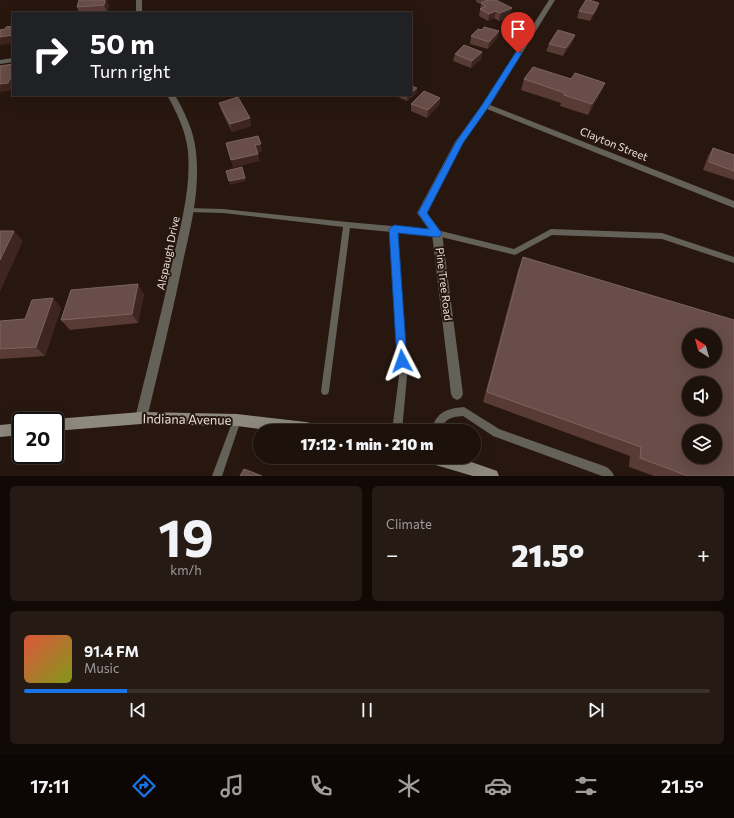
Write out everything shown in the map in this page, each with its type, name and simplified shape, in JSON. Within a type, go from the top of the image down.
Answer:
[{"type":"main road","name":"Indiana Avenue","points":[[64,425],[141,418],[237,420],[272,424]]},
{"type":"main road","points":[[0,431],[12,430]]},
{"type":"main road","points":[[447,464],[460,470],[492,476]]},
{"type":"street","points":[[139,0],[139,12]]},
{"type":"street","name":"Pine Tree Road","points":[[457,394],[437,233],[422,213],[459,142],[485,106],[552,0]]},
{"type":"street","points":[[0,62],[12,60]]},
{"type":"street","name":"Alspaugh Drive","points":[[141,418],[173,285],[189,210],[193,175],[192,151],[187,130],[180,110],[172,96]]},
{"type":"street","name":"Clayton Street","points":[[485,106],[734,205]]},
{"type":"lane","points":[[189,210],[223,211],[347,225],[437,233],[515,252],[550,232],[662,236],[734,260]]},
{"type":"lane","points":[[325,391],[347,225]]},
{"type":"lane","points":[[394,229],[403,376],[398,424]]},
{"type":"lane","points":[[438,424],[440,418],[449,413],[464,411],[496,433],[604,471],[609,476]]},
{"type":"lane","points":[[217,476],[237,420]]},
{"type":"building","points":[[79,0],[105,0],[104,5],[77,7]]},
{"type":"building","points":[[488,0],[496,0],[512,8],[500,13],[496,11],[489,14],[480,9],[486,6],[481,3]]},
{"type":"building","points":[[586,0],[599,3],[593,14],[579,11]]},
{"type":"building","points":[[12,26],[12,35],[0,37],[0,30],[5,29],[6,27]]},
{"type":"building","points":[[484,27],[499,31],[489,42],[471,36],[478,29],[482,30]]},
{"type":"building","points":[[558,30],[575,35],[566,48],[549,44]]},
{"type":"building","points":[[464,45],[482,52],[472,61],[455,54]]},
{"type":"building","points":[[12,64],[12,79],[9,80],[8,83],[0,84],[0,66]]},
{"type":"building","points":[[533,67],[571,79],[575,73],[605,83],[592,104],[564,95],[565,93],[524,79]]},
{"type":"building","points":[[412,86],[417,88],[412,92]]},
{"type":"building","points":[[424,91],[440,98],[428,110],[411,104]]},
{"type":"building","points":[[238,97],[250,118],[230,124],[219,103]]},
{"type":"building","points":[[258,136],[261,144],[255,145],[258,154],[231,160],[226,143]]},
{"type":"building","points":[[713,148],[734,155],[734,171],[709,162]]},
{"type":"building","points":[[242,167],[245,178],[229,181],[226,171]]},
{"type":"building","points":[[0,231],[14,231],[0,260]]},
{"type":"building","points":[[523,257],[734,320],[734,476],[688,476],[640,458],[641,447],[487,392]]},
{"type":"building","points":[[138,284],[132,314],[61,320],[71,290]]},
{"type":"building","points":[[53,298],[36,347],[0,349],[0,321],[25,319],[32,300]]},
{"type":"building","points":[[244,469],[262,476],[240,476]]},
{"type":"route","points":[[402,361],[394,229],[437,233],[422,213],[459,142],[485,106],[518,53]]}]
